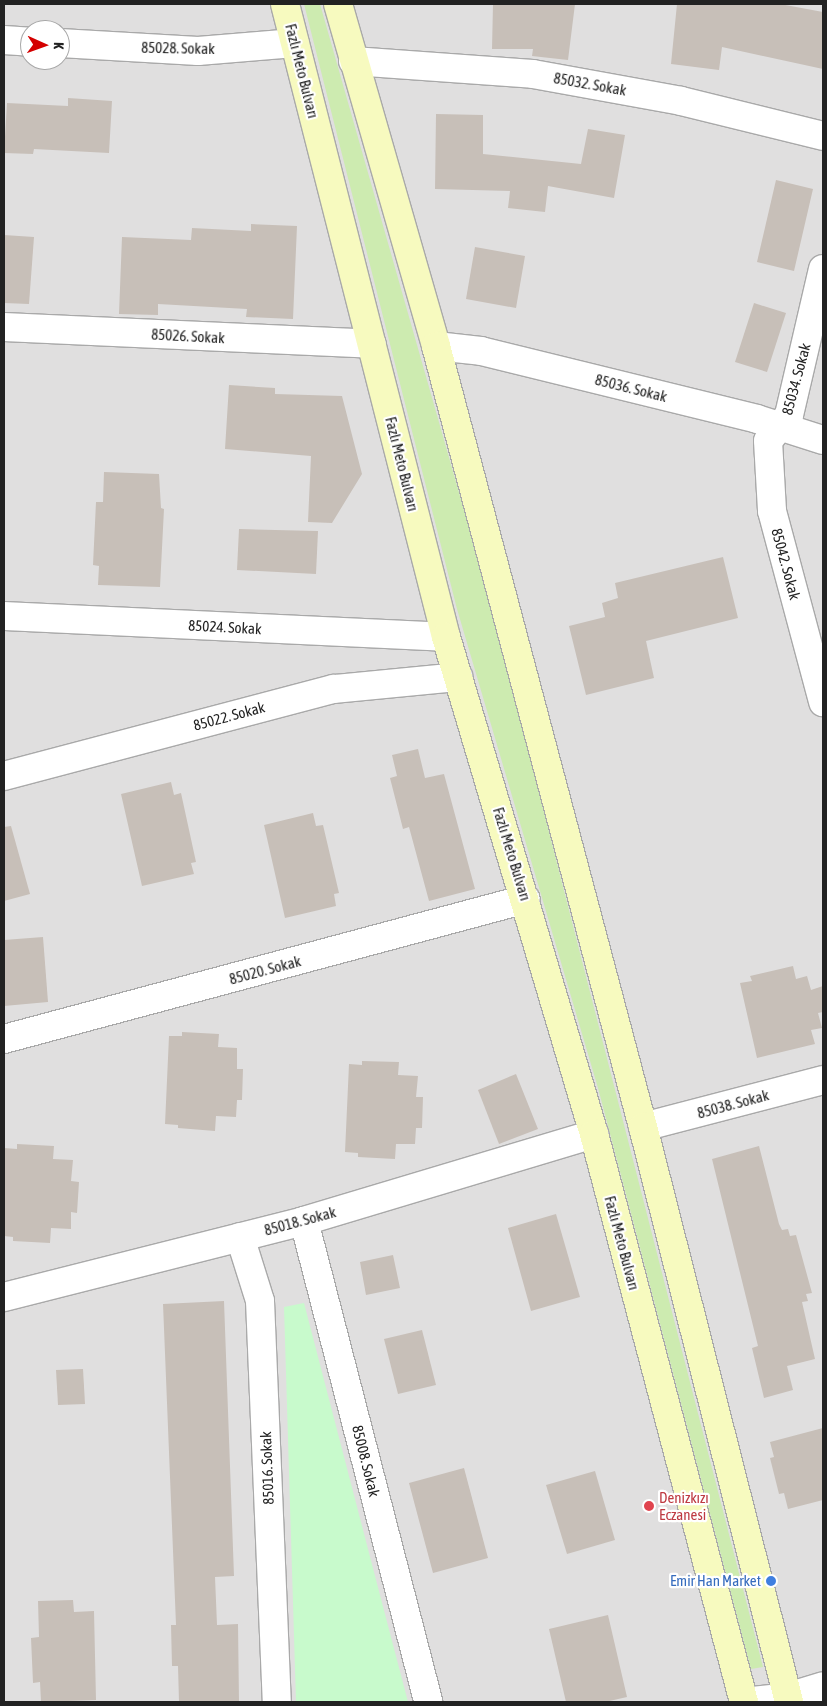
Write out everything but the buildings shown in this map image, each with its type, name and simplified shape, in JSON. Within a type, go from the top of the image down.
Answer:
[{"type":"main road","name":"Fazlı Meto Bulvarı","points":[[285,4],[446,638],[526,900],[594,1134],[743,1702]]},
{"type":"main road","points":[[338,4],[353,62],[436,346],[643,1127],[788,1699]]},
{"type":"street","points":[[4,40],[20,41]]},
{"type":"street","name":"85028. Sokak","points":[[70,44],[198,51],[295,43]]},
{"type":"street","name":"85032. Sokak","points":[[353,62],[533,74],[681,101],[823,136]]},
{"type":"street","name":"85034. Sokak","points":[[780,428],[790,415],[823,269]]},
{"type":"street","name":"85026. Sokak","points":[[4,327],[372,344]]},
{"type":"street","name":"85036. Sokak","points":[[436,346],[481,351],[757,419],[780,428],[823,440]]},
{"type":"street","name":"85042. Sokak","points":[[780,428],[768,441],[772,511],[823,702]]},
{"type":"street","name":"85024. Sokak","points":[[4,616],[446,638]]},
{"type":"street","name":"85022. Sokak","points":[[4,776],[334,689],[458,677]]},
{"type":"street","name":"85020. Sokak","points":[[4,1039],[526,900]]},
{"type":"street","name":"85038. Sokak","points":[[643,1127],[823,1080]]},
{"type":"street","name":"85018. Sokak","points":[[4,1298],[304,1221],[594,1134]]},
{"type":"street","name":"85008. Sokak","points":[[304,1221],[428,1702]]},
{"type":"street","name":"85016. Sokak","points":[[240,1237],[260,1301],[277,1702]]},
{"type":"street","points":[[743,1702],[788,1699],[823,1686]]},
{"type":"shaded area","points":[[4,4],[823,4],[823,1702],[4,1702]]},
{"type":"green space","points":[[304,4],[320,4],[489,598],[763,1667],[751,1669],[598,1088],[457,609]]},
{"type":"green space","points":[[304,1303],[408,1702],[296,1702],[284,1307]]},
{"type":"place","name":"Denizkızı Eczanesi","points":[[649,1506]]},
{"type":"place","name":"Emir Han Market","points":[[771,1581]]}]
